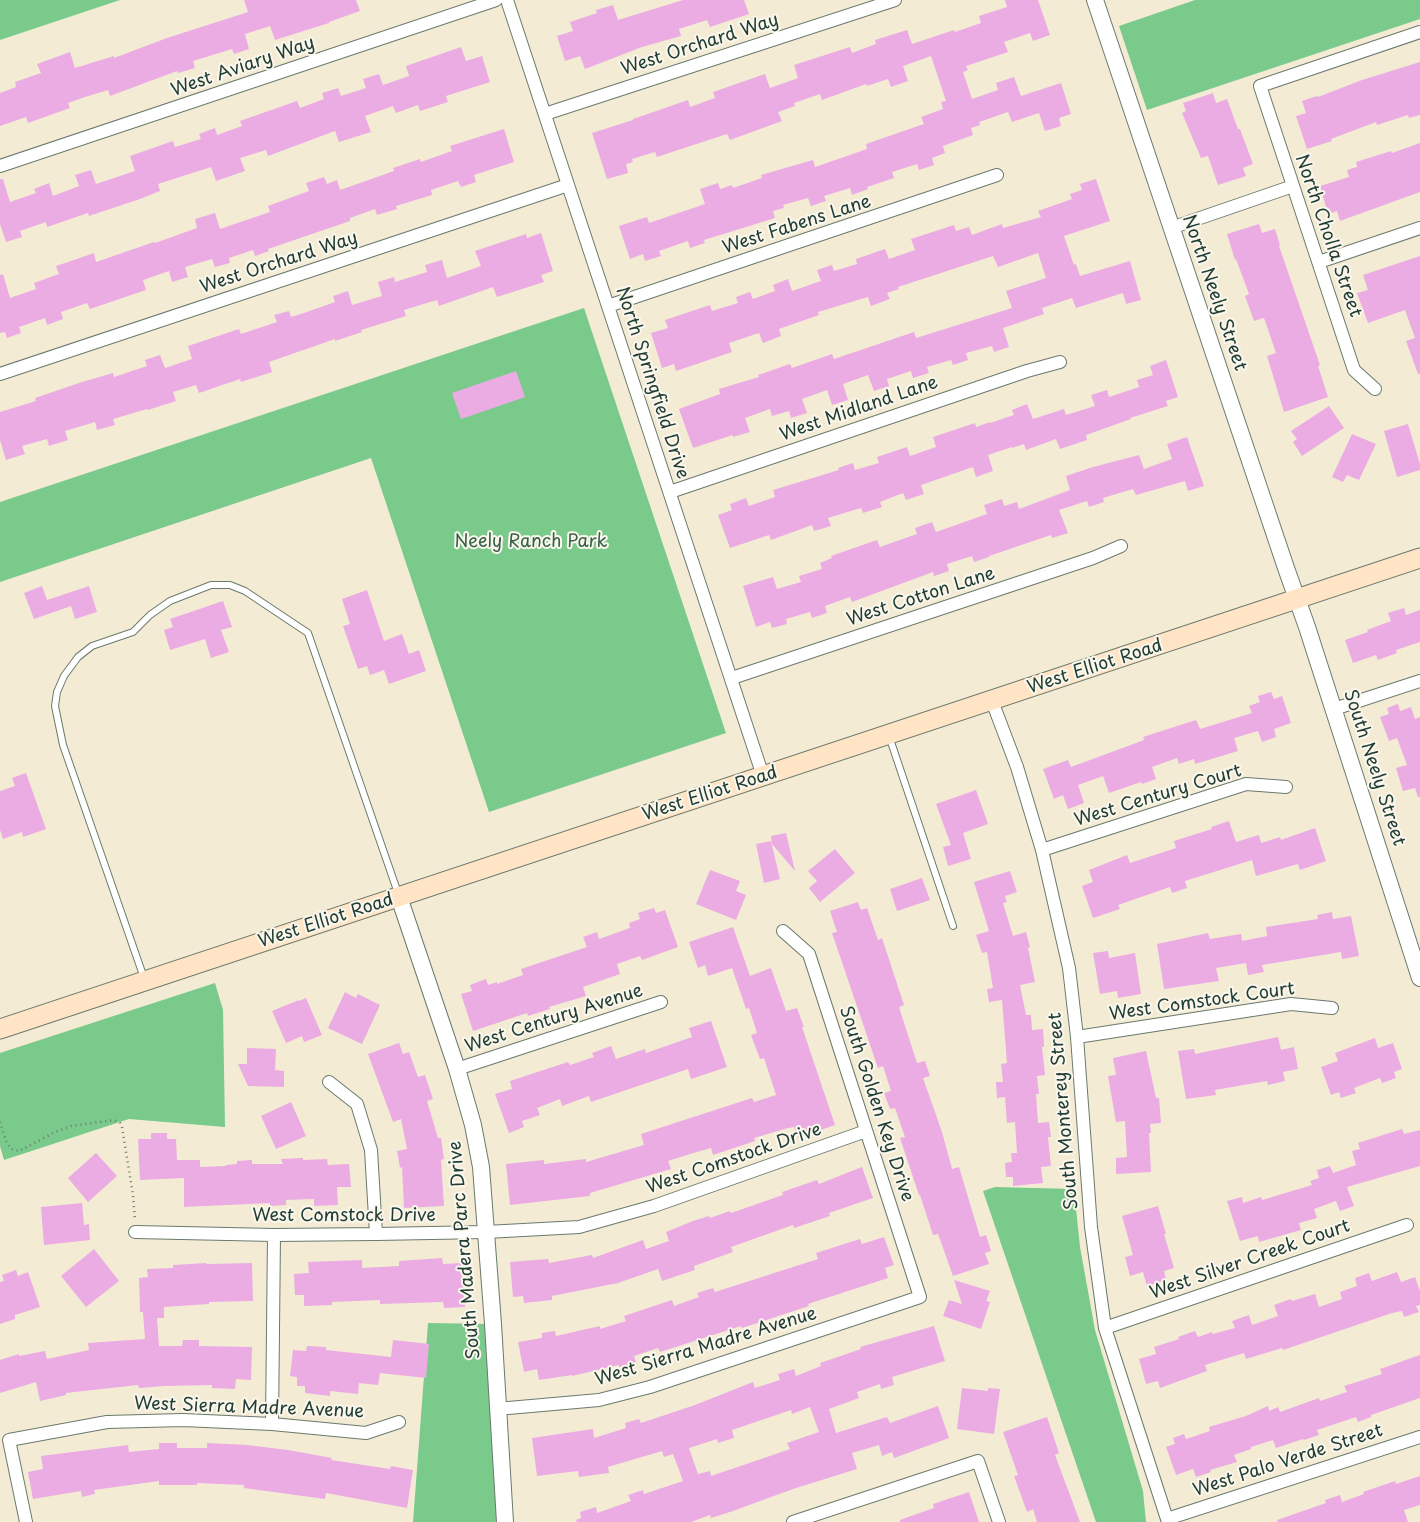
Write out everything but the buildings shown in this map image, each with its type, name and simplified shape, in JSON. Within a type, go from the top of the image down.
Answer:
[{"type":"main road","name":"West Elliot Road","points":[[0,1029],[1420,558]]},
{"type":"street","name":"West Aviary Way","points":[[0,166],[496,0]]},
{"type":"street","name":"North Springfield Drive","points":[[507,0],[763,776]]},
{"type":"street","name":"West Orchard Way","points":[[545,114],[895,0]]},
{"type":"street","name":"North Neely Street","points":[[1095,0],[1297,599]]},
{"type":"street","name":"North Cholla Street","points":[[1375,389],[1354,370],[1260,86],[1420,32]]},
{"type":"street","name":"West Fabens Lane","points":[[608,306],[997,176]]},
{"type":"street","name":"West Orchard Way","points":[[0,374],[568,185]]},
{"type":"street","points":[[1171,228],[1293,186]]},
{"type":"street","points":[[1319,262],[1420,228]]},
{"type":"street","name":"West Midland Lane","points":[[670,492],[1027,371],[1060,362]]},
{"type":"street","name":"West Cotton Lane","points":[[732,678],[1093,558],[1121,546]]},
{"type":"street","name":"South Neely Street","points":[[1297,599],[1420,978]]},
{"type":"street","points":[[1334,709],[1420,681]]},
{"type":"street","name":"South Monterey Street","points":[[992,701],[1017,767],[1042,850],[1069,968],[1077,1037],[1091,1226],[1105,1328],[1167,1519]]},
{"type":"street","name":"West Century Court","points":[[1042,850],[1246,784],[1286,787]]},
{"type":"street","name":"South Madera Parc Drive","points":[[399,897],[457,1069],[473,1125],[481,1167],[505,1522]]},
{"type":"street","name":"South Golden Key Drive","points":[[784,931],[809,954],[920,1297]]},
{"type":"street","name":"West Century Avenue","points":[[457,1069],[661,1002]]},
{"type":"street","name":"West Comstock Court","points":[[1077,1037],[1291,1004],[1332,1008]]},
{"type":"street","points":[[330,1082],[357,1104],[371,1150],[376,1234]]},
{"type":"street","name":"West Comstock Drive","points":[[136,1232],[274,1235],[486,1232],[579,1228],[654,1206],[866,1131]]},
{"type":"street","name":"West Silver Creek Court","points":[[1105,1328],[1406,1225]]},
{"type":"street","points":[[272,1424],[274,1235]]},
{"type":"street","name":"West Sierra Madre Avenue","points":[[498,1410],[599,1400],[650,1387],[920,1297]]},
{"type":"street","name":"West Sierra Madre Avenue","points":[[26,1522],[9,1440],[107,1422],[182,1420],[272,1424],[366,1433],[399,1422]]},
{"type":"street","name":"West Palo Verde Street","points":[[1167,1519],[1420,1437]]},
{"type":"street","points":[[793,1522],[978,1461],[999,1522]]},
{"type":"lane","points":[[145,981],[63,745],[55,706],[57,692],[64,676],[78,657],[92,646],[133,632],[150,615],[170,601],[211,585],[230,585],[245,590],[308,633],[399,897]]},
{"type":"lane","points":[[889,735],[953,926]]},
{"type":"path","points":[[0,1122],[6,1141],[11,1149],[19,1151],[71,1126],[114,1120],[120,1123],[133,1195],[136,1232]]},
{"type":"green space","points":[[0,0],[120,0],[0,40]]},
{"type":"green space","points":[[1195,0],[1420,0],[1420,19],[1147,110],[1119,26]]},
{"type":"green space","name":"Neely Ranch Park","points":[[584,308],[726,733],[489,812],[371,458],[0,582],[0,502]]},
{"type":"green space","points":[[215,983],[223,1010],[225,1127],[129,1119],[4,1160],[0,1146],[0,1053]]},
{"type":"green space","points":[[995,1187],[1074,1189],[1080,1247],[1095,1330],[1143,1491],[1146,1522],[1096,1522],[983,1191]]},
{"type":"green space","points":[[428,1323],[493,1324],[505,1522],[413,1522]]}]
